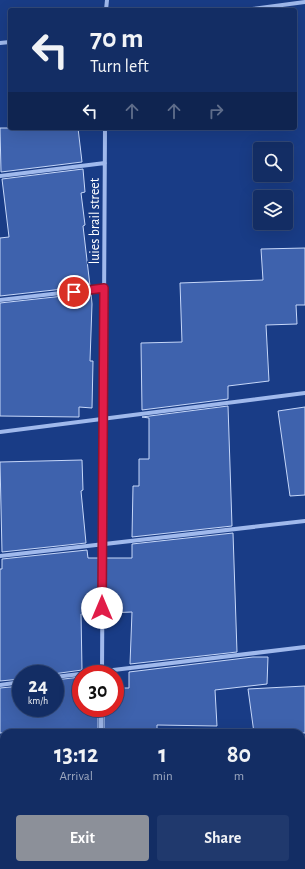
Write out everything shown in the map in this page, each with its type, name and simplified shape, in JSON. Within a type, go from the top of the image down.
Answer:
[{"type":"street","points":[[260,8],[305,2]]},
{"type":"street","name":"luies brail street","points":[[102,665],[105,130]]},
{"type":"street","points":[[0,176],[105,163]]},
{"type":"street","points":[[0,300],[104,288]]},
{"type":"street","points":[[0,432],[305,393]]},
{"type":"street","points":[[0,556],[305,521]]},
{"type":"street","points":[[124,670],[305,647]]},
{"type":"street","points":[[0,685],[12,683]]},
{"type":"street","points":[[101,717],[101,729]]},
{"type":"building","points":[[0,128],[8,128],[8,130],[78,130],[82,162],[1,172]]},
{"type":"building","points":[[83,169],[85,192],[81,193],[90,286],[0,296],[0,238],[9,237],[2,179]]},
{"type":"building","points":[[305,248],[305,305],[296,305],[297,324],[266,325],[269,381],[228,386],[228,399],[142,410],[141,343],[182,342],[180,283],[263,280],[261,249]]},
{"type":"building","points":[[91,293],[90,361],[93,361],[92,408],[79,407],[79,417],[0,416],[0,303]]},
{"type":"building","points":[[228,406],[232,526],[132,537],[133,486],[139,486],[139,459],[149,459],[149,418],[142,417]]},
{"type":"building","points":[[305,407],[305,495],[290,496],[278,411]]},
{"type":"building","points":[[82,460],[83,490],[81,491],[86,543],[2,552],[0,462]]},
{"type":"building","points":[[233,533],[237,652],[130,664],[132,612],[106,613],[106,558],[132,558],[132,544]]},
{"type":"building","points":[[87,550],[88,558],[99,558],[99,613],[81,614],[82,665],[72,665],[72,671],[64,672],[64,665],[12,665],[12,680],[0,681],[0,569],[2,569],[2,559]]},
{"type":"building","points":[[253,657],[268,657],[267,684],[215,690],[217,726],[157,725],[157,729],[104,729],[104,717],[124,717],[124,688],[129,688],[129,672]]},
{"type":"building","points":[[72,678],[72,717],[98,717],[98,729],[0,729],[0,688],[12,687],[12,717],[64,717],[64,679]]},
{"type":"building","points":[[305,686],[305,729],[253,729],[248,689]]},
{"type":"route","points":[[74,292],[104,288],[102,608]]}]
